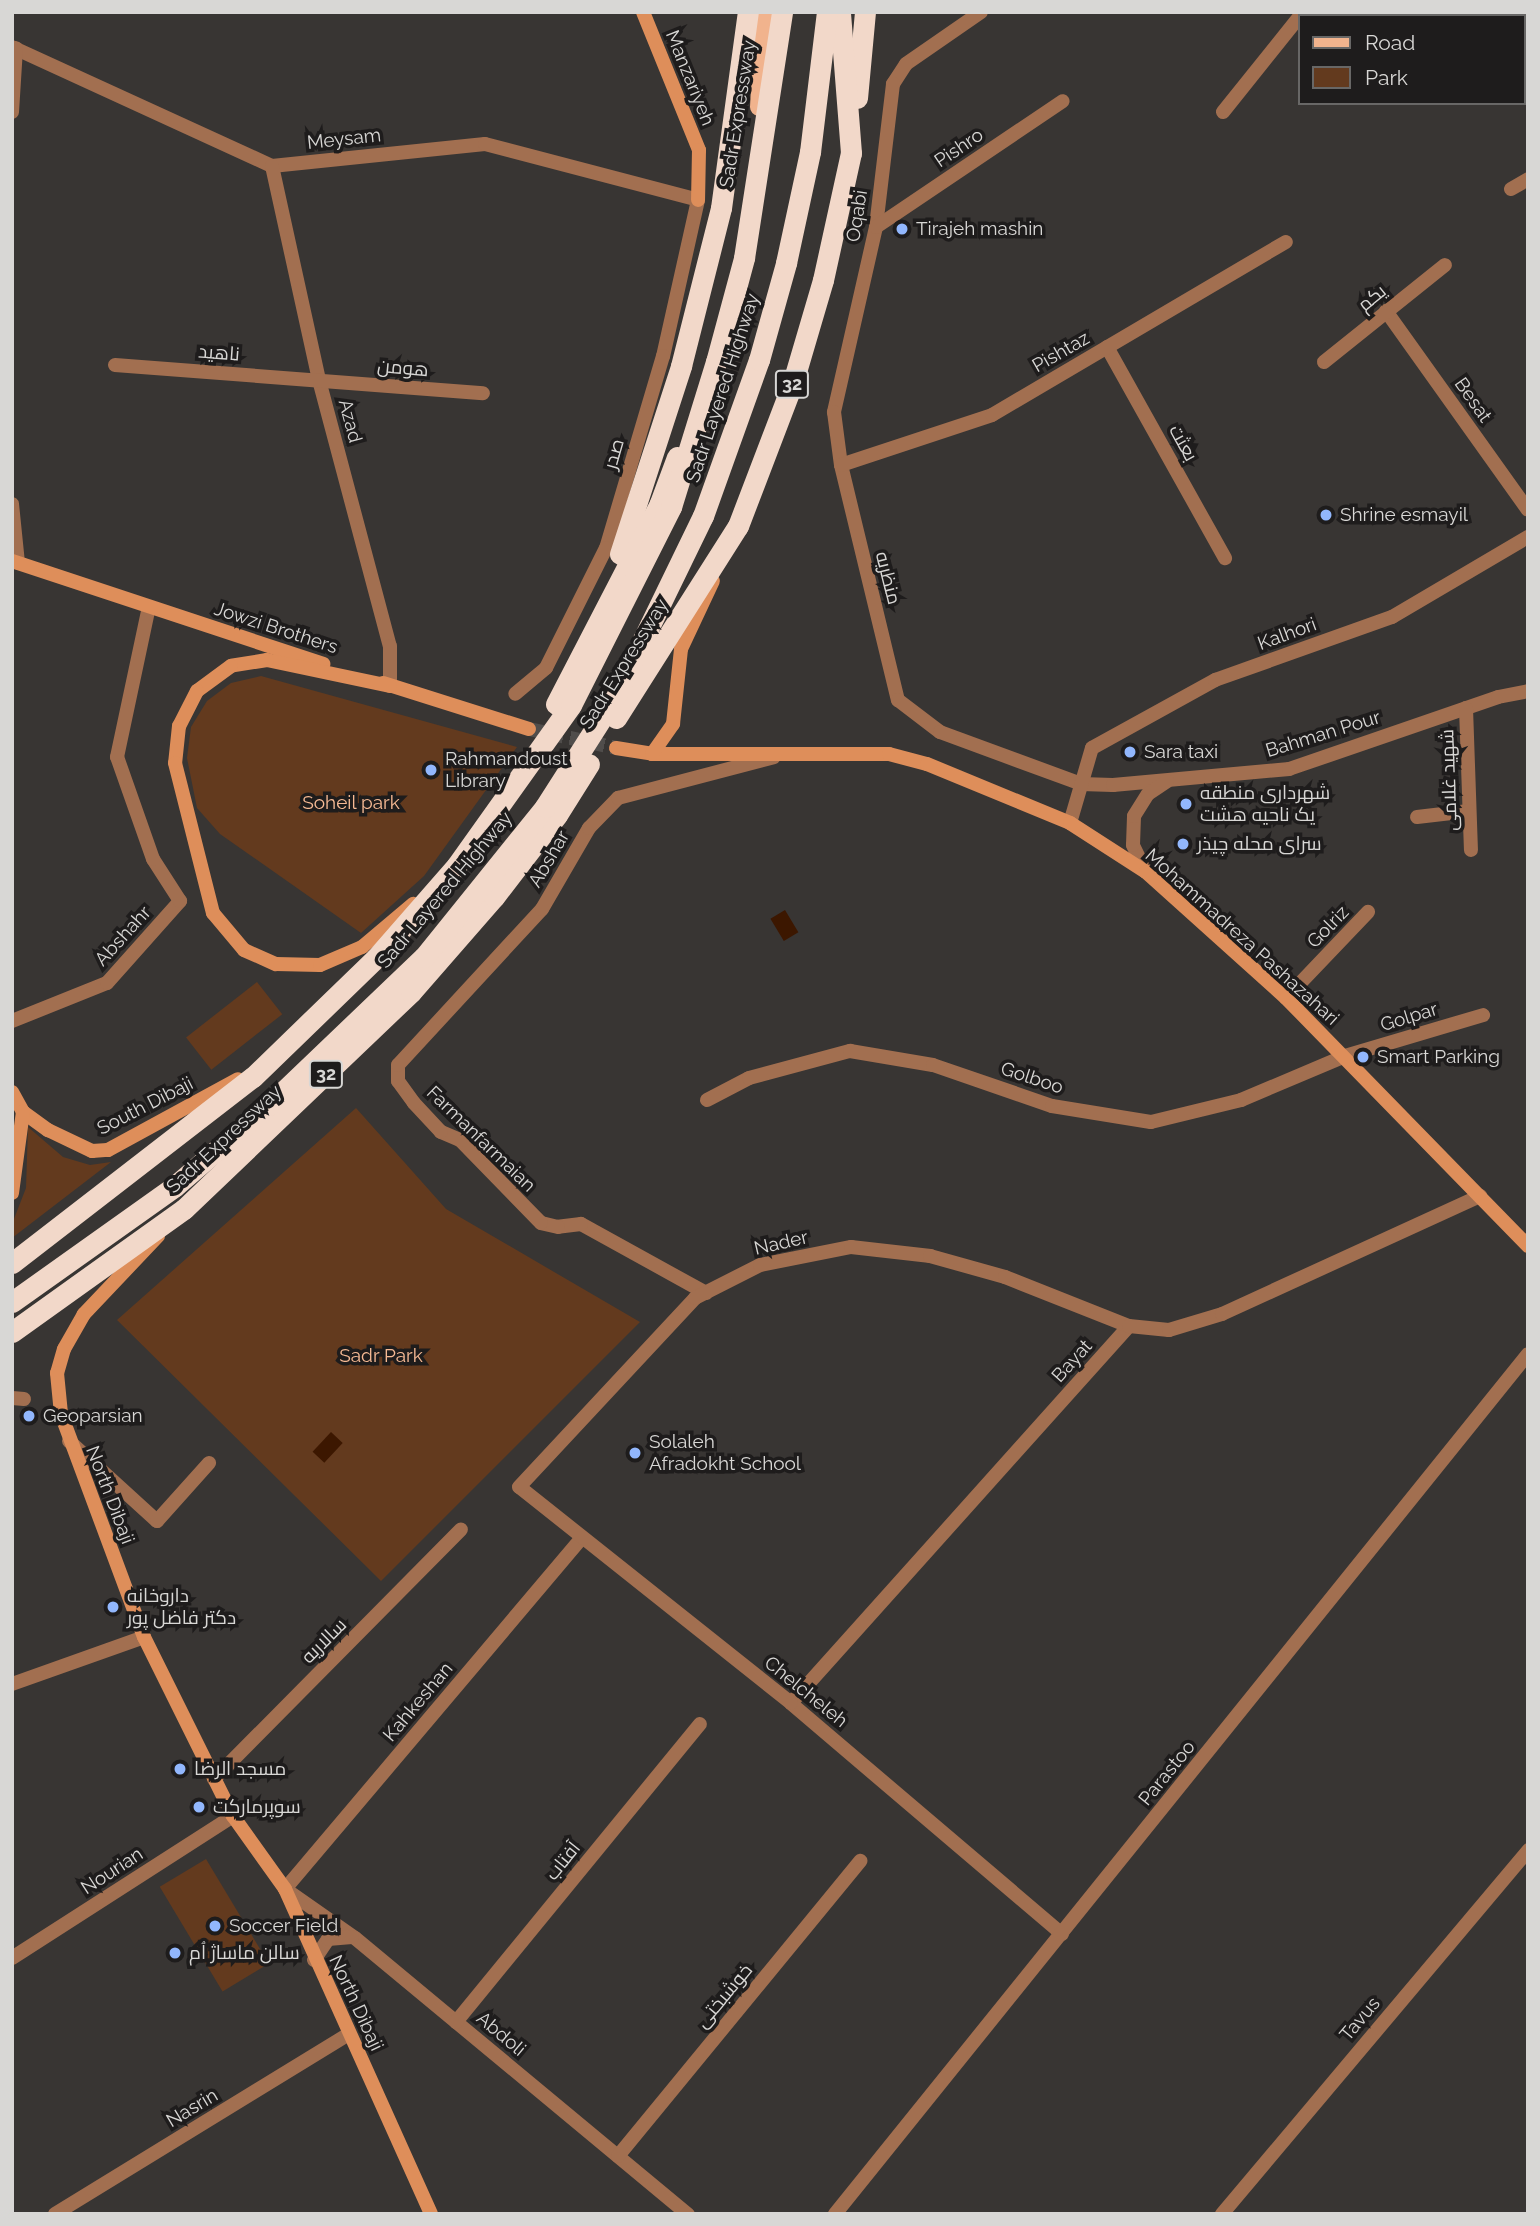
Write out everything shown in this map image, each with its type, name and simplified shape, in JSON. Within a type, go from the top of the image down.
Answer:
[{"type":"highway","points":[[556,704],[630,531],[681,366],[722,208],[748,12]]},
{"type":"highway","name":"Sadr Expressway","points":[[12,1256],[248,1073],[368,957],[472,837],[529,750],[556,704],[660,503],[707,373],[739,256],[776,12]]},
{"type":"highway","name":"Sadr Layered Highway","points":[[12,1263],[253,1077],[376,958],[457,865],[571,705],[671,507],[716,362],[744,258],[782,12]]},
{"type":"highway","name":"Sadr Layered Highway","points":[[12,1302],[175,1186],[269,1105],[424,957],[545,807],[615,697],[704,516],[759,360],[786,263],[810,152],[827,12]]},
{"type":"highway","name":"Sadr Expressway","points":[[12,1332],[184,1209],[411,992],[494,897],[557,815],[589,764],[738,526],[793,382],[823,280],[851,153],[840,12]]},
{"type":"highway","points":[[851,153],[865,12]]},
{"type":"main road","name":"Manzariyeh","points":[[643,12],[699,150],[698,200]]},
{"type":"main road","points":[[757,142],[764,12]]},
{"type":"main road","points":[[652,754],[673,724],[681,649],[738,526]]},
{"type":"main road","name":"Jowzi Brothers","points":[[15,562],[528,729]]},
{"type":"main road","points":[[390,686],[267,660],[231,666],[197,691],[179,726],[175,763],[213,914],[227,935],[262,959],[302,967],[343,957],[425,894]]},
{"type":"main road","name":"Mohammadreza Pashazahari","points":[[616,748],[652,754],[889,754],[927,764],[1070,823],[1146,872],[1286,998],[1528,1246]]},
{"type":"main road","name":"South Dibaji","points":[[12,1091],[23,1112],[70,1143],[92,1151],[108,1150],[248,1073]]},
{"type":"main road","points":[[12,1193],[23,1112]]},
{"type":"main road","name":"North Dibaji","points":[[184,1209],[85,1314],[64,1349],[57,1393],[68,1440],[144,1637],[233,1816],[285,1889],[314,1960],[431,2214]]},
{"type":"street","name":"Oqabi","points":[[841,465],[834,412],[876,227],[893,84],[906,64],[981,12]]},
{"type":"street","points":[[1223,112],[1298,18]]},
{"type":"street","points":[[12,112],[14,47],[272,166]]},
{"type":"street","name":"Pishro","points":[[876,227],[1063,101]]},
{"type":"street","name":"Meysam","points":[[272,166],[485,144],[698,200]]},
{"type":"street","name":"Azad","points":[[272,166],[319,380],[390,646],[390,686]]},
{"type":"street","points":[[1511,189],[1528,179]]},
{"type":"street","name":"صدر","points":[[515,694],[546,668],[606,548],[663,356],[698,200]]},
{"type":"street","name":"Pishtaz","points":[[841,465],[992,415],[1286,242]]},
{"type":"street","name":"یکم","points":[[1324,362],[1445,265]]},
{"type":"street","name":"Besat","points":[[1386,311],[1528,510]]},
{"type":"street","name":"بعثت","points":[[1108,347],[1225,558]]},
{"type":"street","name":"ناهید","points":[[115,365],[319,380]]},
{"type":"street","name":"هومن","points":[[319,380],[483,393]]},
{"type":"street","name":"منظریه","points":[[841,465],[898,700],[940,732],[1081,784]]},
{"type":"street","points":[[12,504],[15,562]]},
{"type":"street","name":"Kalhori","points":[[1070,823],[1092,748],[1204,686],[1392,617],[1528,537]]},
{"type":"street","name":"Abshahr","points":[[12,1021],[107,983],[180,901],[153,859],[117,757],[149,607]]},
{"type":"street","name":"Bahman Pour","points":[[1081,784],[1289,769],[1466,708],[1528,691]]},
{"type":"street","name":"شهید غلامی","points":[[1466,708],[1471,850]]},
{"type":"street","name":"Abshar","points":[[398,1065],[542,909],[589,828],[618,798],[781,755]]},
{"type":"street","points":[[1146,872],[1133,845],[1134,816],[1148,794],[1171,778]]},
{"type":"street","points":[[1417,817],[1469,811]]},
{"type":"street","name":"Golriz","points":[[1286,998],[1368,912]]},
{"type":"street","name":"Golpar","points":[[1345,1056],[1483,1015]]},
{"type":"street","name":"Golboo","points":[[707,1100],[749,1078],[850,1051],[933,1065],[1052,1106],[1152,1122],[1241,1100],[1345,1056]]},
{"type":"street","name":"Farmanfarmaian","points":[[398,1065],[398,1081],[414,1103],[441,1132],[460,1140],[541,1223],[558,1227],[581,1224],[706,1293]]},
{"type":"street","points":[[1129,1326],[1169,1330],[1222,1314],[1480,1196]]},
{"type":"street","name":"Nader","points":[[519,1487],[695,1298],[760,1265],[851,1247],[930,1256],[1005,1277],[1129,1326]]},
{"type":"street","name":"Bayat","points":[[790,1703],[1129,1326]]},
{"type":"street","name":"Parastoo","points":[[835,2214],[1528,1354]]},
{"type":"street","points":[[68,1440],[157,1521],[209,1463]]},
{"type":"street","name":"Chelcheleh","points":[[519,1487],[580,1540],[790,1703],[1062,1934]]},
{"type":"street","name":"سالاریه","points":[[214,1779],[461,1529]]},
{"type":"street","name":"Kahkeshan","points":[[285,1889],[580,1540]]},
{"type":"street","points":[[12,1684],[144,1637]]},
{"type":"street","name":"آفتاب","points":[[456,2022],[700,1724]]},
{"type":"street","name":"Nourian","points":[[12,1958],[233,1816]]},
{"type":"street","name":"Tavus","points":[[1222,2214],[1528,1850]]},
{"type":"street","name":"خوشبختی","points":[[618,2156],[860,1861]]},
{"type":"street","name":"Abdoli","points":[[285,1889],[355,1938],[688,2214]]},
{"type":"street","points":[[314,1960],[328,1939],[341,1934],[355,1938]]},
{"type":"street","name":"Nasrin","points":[[55,2214],[349,2035]]},
{"type":"green space","name":"Soheil park","points":[[261,676],[517,747],[424,876],[361,933],[220,834],[197,808],[187,758],[191,727],[207,701],[231,683]]},
{"type":"green space","points":[[257,982],[282,1014],[211,1070],[186,1037]]},
{"type":"green space","name":"Sadr Park","points":[[356,1108],[446,1209],[640,1322],[381,1581],[117,1320]]},
{"type":"green space","points":[[28,1127],[63,1157],[90,1165],[111,1162],[12,1238],[12,1224],[26,1188]]},
{"type":"green space","name":"Soccer Field","points":[[206,1859],[269,1964],[223,1991],[160,1887]]},
{"type":"shaded area","points":[[785,910],[798,932],[784,941],[770,919]]},
{"type":"shaded area","points":[[331,1432],[343,1443],[324,1463],[313,1452]]},
{"type":"tunnel","points":[[529,729],[616,748]]},
{"type":"place","name":"Tirajeh mashin","points":[[902,229]]},
{"type":"place","name":"Shrine esmayil","points":[[1326,515]]},
{"type":"place","name":"Sara taxi","points":[[1130,752]]},
{"type":"place","name":"Rahmandoust Library","points":[[431,770]]},
{"type":"place","name":"شهرداری منطقه یک ناحیه هشت","points":[[1186,804]]},
{"type":"place","name":"سرای محله چیذر","points":[[1183,844]]},
{"type":"place","name":"Smart Parking","points":[[1363,1057]]},
{"type":"place","name":"Geoparsian","points":[[29,1416]]},
{"type":"place","name":"Solaleh Afradokht School","points":[[635,1453]]},
{"type":"place","name":"داروخانه دکتر فاضل پور","points":[[113,1607]]},
{"type":"place","name":"مسجد الرضا","points":[[180,1769]]},
{"type":"place","name":"سوپرمارکت","points":[[199,1807]]},
{"type":"place","name":"Soccer Field","points":[[215,1926]]},
{"type":"place","name":"سالن ماساژ اُم","points":[[175,1953]]}]
